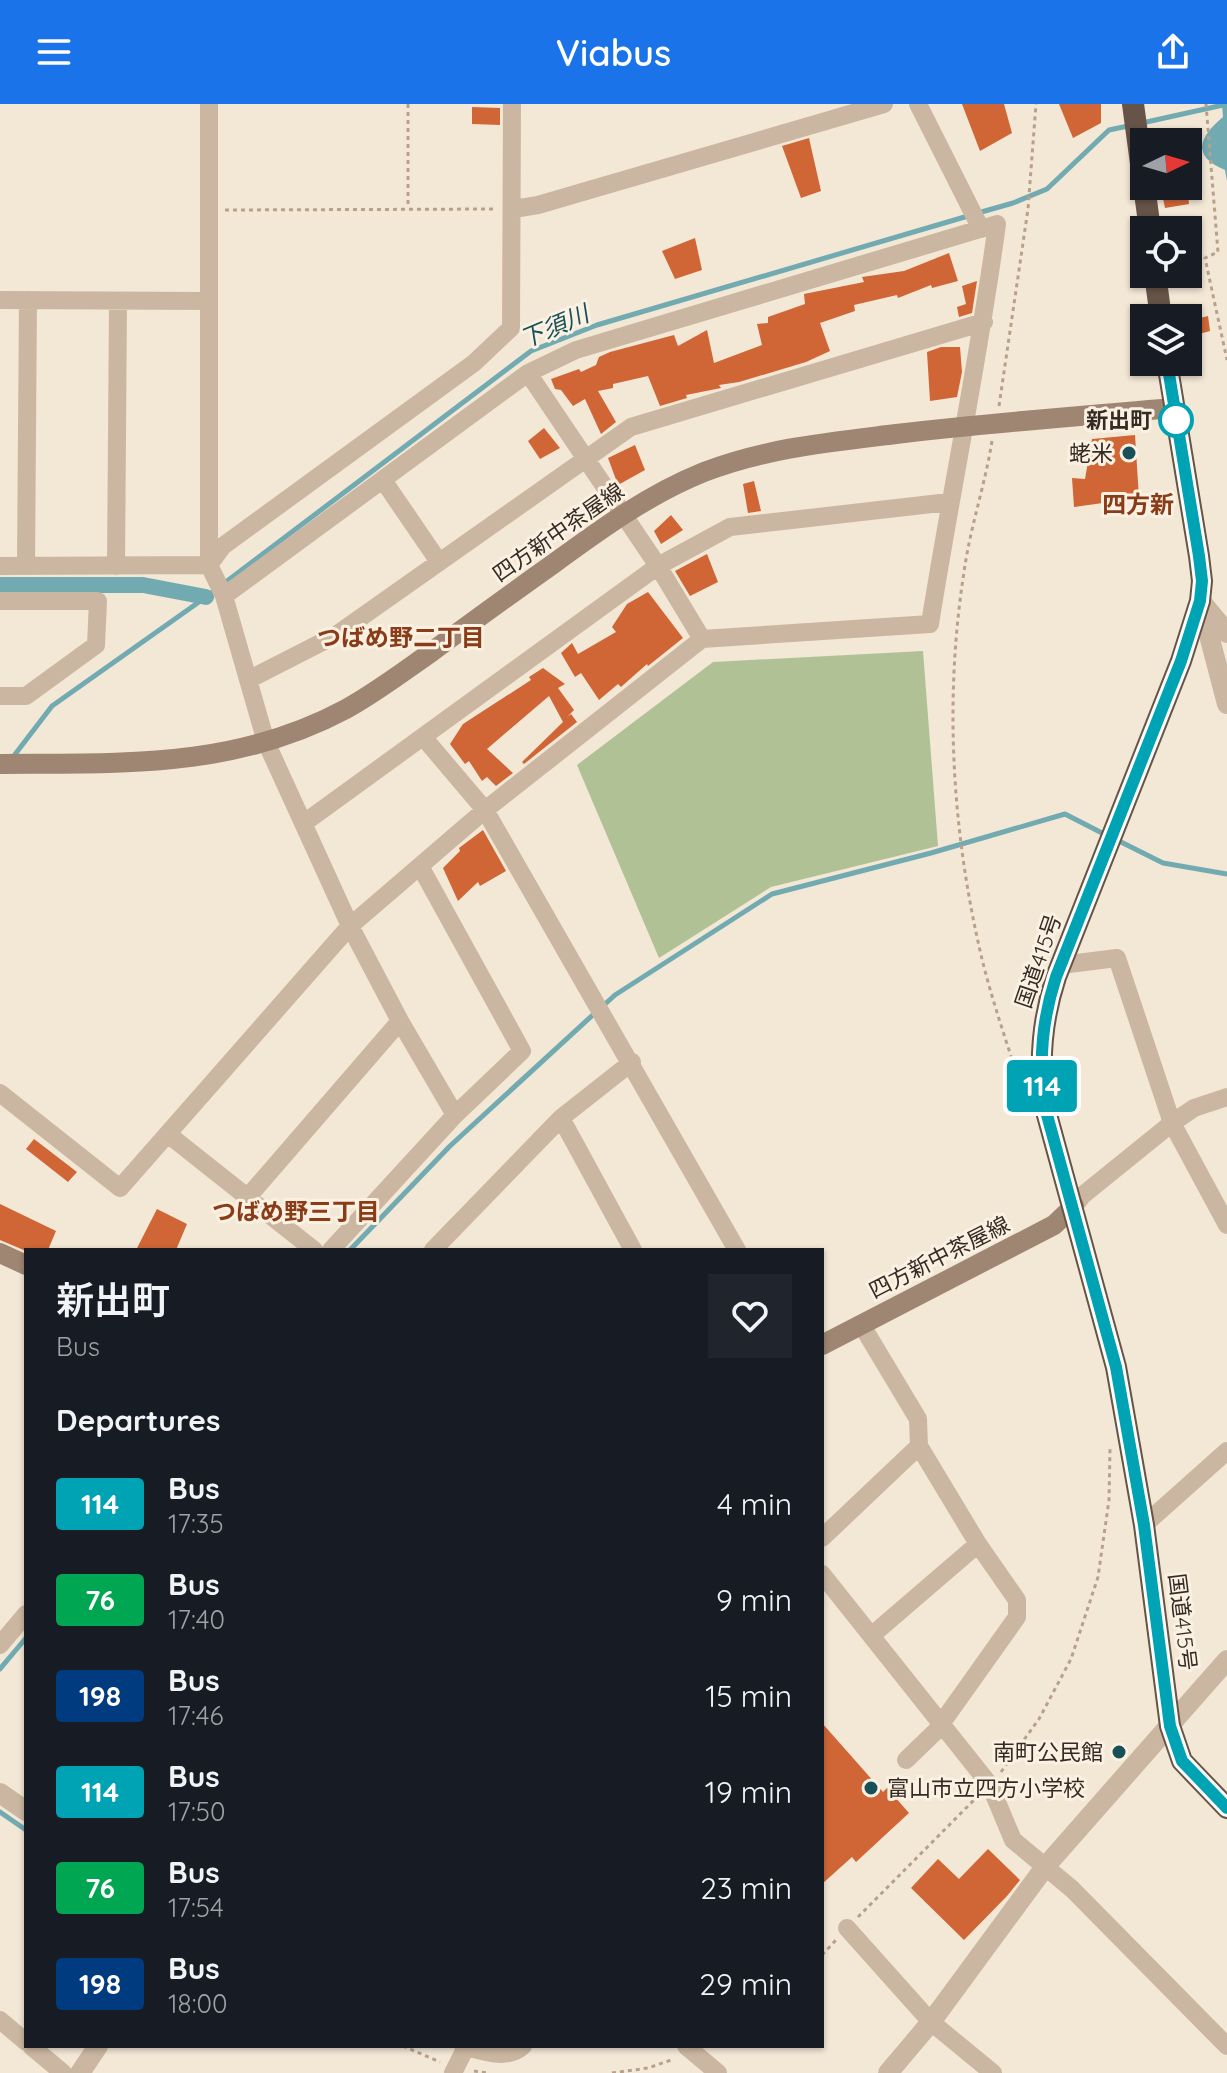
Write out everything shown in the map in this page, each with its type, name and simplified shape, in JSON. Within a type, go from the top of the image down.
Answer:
[{"type":"highway","points":[[1133,104],[1148,216]]},
{"type":"highway","name":"国道415号","points":[[1169,376],[1199,556],[1202,581],[1200,601],[1181,661],[1061,965],[1042,1029],[1040,1066],[1044,1104],[1116,1367],[1144,1525],[1170,1726],[1182,1761],[1227,1808]]},
{"type":"main road","name":"四方新中茶屋線","points":[[0,764],[186,760],[266,742],[345,709],[392,680],[623,513],[702,473],[751,457],[797,446],[964,426],[1173,408]]},
{"type":"main road","name":"四方新中茶屋線","points":[[824,1344],[1054,1225],[1074,1206]]},
{"type":"main road","points":[[0,1253],[24,1264]]},
{"type":"street","points":[[209,104],[209,565],[224,596],[266,742],[350,926],[400,1021],[455,1115]]},
{"type":"street","points":[[209,565],[223,546],[474,363],[511,328],[514,209],[512,104]]},
{"type":"street","points":[[514,209],[538,205],[884,104]]},
{"type":"street","points":[[918,104],[981,229]]},
{"type":"street","points":[[0,1093],[120,1188],[350,926],[485,810],[702,639],[930,624],[949,502],[984,322],[997,224],[576,350],[528,373],[224,596]]},
{"type":"street","points":[[0,300],[208,301]]},
{"type":"street","points":[[26,566],[28,300]]},
{"type":"street","points":[[116,566],[118,301]]},
{"type":"street","points":[[248,680],[336,635],[631,427],[984,322]]},
{"type":"street","points":[[528,373],[658,566],[702,639]]},
{"type":"street","points":[[383,480],[439,562]]},
{"type":"street","points":[[304,823],[658,566],[730,527],[949,502]]},
{"type":"street","points":[[0,566],[209,565]]},
{"type":"street","points":[[0,601],[98,601],[96,645],[26,696],[0,696]]},
{"type":"street","points":[[1200,601],[1227,633]]},
{"type":"street","points":[[1200,601],[1227,704]]},
{"type":"street","points":[[424,738],[485,810],[736,1248]]},
{"type":"street","points":[[333,1248],[455,1115],[522,1051],[420,866]]},
{"type":"street","points":[[1061,965],[1117,958],[1172,1123],[1225,1216]]},
{"type":"street","points":[[247,1198],[400,1021]]},
{"type":"street","points":[[435,1248],[561,1118],[632,1062]]},
{"type":"street","points":[[1074,1206],[1083,1195],[1172,1123],[1194,1108],[1227,1097]]},
{"type":"street","points":[[561,1118],[632,1248]]},
{"type":"street","points":[[169,1135],[311,1248]]},
{"type":"street","points":[[861,1324],[918,1419],[919,1446],[978,1544],[1017,1600],[1017,1617],[943,1722],[906,1760]]},
{"type":"street","points":[[824,1536],[919,1446]]},
{"type":"street","points":[[1144,1525],[1227,1451]]},
{"type":"street","points":[[871,1636],[978,1544]]},
{"type":"street","points":[[824,1577],[943,1722],[990,1785],[1013,1840],[1072,1889],[1227,2046]]},
{"type":"street","points":[[0,1645],[24,1616]]},
{"type":"street","points":[[888,2073],[931,2022],[1045,1867],[1227,1660]]},
{"type":"street","points":[[0,1793],[24,1810]]},
{"type":"street","points":[[848,1928],[931,2022],[993,2073]]},
{"type":"street","points":[[0,2020],[24,2040]]},
{"type":"street","points":[[33,2048],[63,2073]]},
{"type":"street","points":[[80,2073],[97,2048]]},
{"type":"street","points":[[455,2069],[463,2048]]},
{"type":"street","points":[[473,2048],[505,2055],[520,2048]]},
{"type":"street","points":[[684,2052],[713,2072]]},
{"type":"path","points":[[408,104],[408,210]]},
{"type":"path","points":[[998,411],[1028,209],[1036,104]]},
{"type":"path","points":[[1206,104],[1218,252],[1205,258],[1227,360]]},
{"type":"path","points":[[209,210],[514,209]]},
{"type":"path","points":[[992,438],[964,571],[954,665],[953,750],[962,857],[983,963],[1026,1105]]},
{"type":"path","points":[[995,1779],[1039,1719],[1071,1659],[1098,1577],[1109,1500],[1110,1447]]},
{"type":"path","points":[[824,1953],[984,1791]]},
{"type":"path","points":[[408,2048],[455,2069],[487,2073]]},
{"type":"path","points":[[612,2073],[648,2068],[684,2052]]},
{"type":"green space","points":[[923,651],[938,846],[771,887],[659,958],[577,765],[713,662]]},
{"type":"water","points":[[1222,104],[1227,104],[1227,181],[1225,170],[1207,159],[1202,146],[1208,132],[1223,117]]},
{"type":"building","points":[[962,104],[1004,104],[1012,133],[980,151]]},
{"type":"building","points":[[1059,104],[1101,104],[1101,123],[1073,138]]},
{"type":"building","points":[[472,107],[500,108],[500,125],[472,124]]},
{"type":"building","points":[[809,138],[821,191],[801,198],[782,146]]},
{"type":"building","points":[[1163,200],[1189,200],[1189,204],[1165,208]]},
{"type":"building","points":[[695,238],[702,270],[675,279],[662,251]]},
{"type":"building","points":[[949,253],[958,281],[932,288],[931,285],[898,298],[897,295],[854,305],[855,311],[820,323],[830,351],[806,362],[719,385],[721,388],[686,395],[687,398],[660,406],[648,376],[598,391],[616,422],[601,434],[585,399],[573,406],[561,390],[555,389],[551,379],[579,369],[581,372],[596,365],[599,357],[610,352],[674,335],[678,346],[707,330],[714,363],[762,345],[757,324],[768,323],[768,317],[805,304],[804,294],[864,282],[862,277],[904,271]]},
{"type":"building","points":[[977,281],[972,313],[959,317],[957,307],[966,304],[962,286]]},
{"type":"building","points":[[1208,316],[1210,331],[1202,333],[1202,318]]},
{"type":"building","points":[[941,347],[960,347],[962,372],[957,397],[930,401],[927,352]]},
{"type":"building","points":[[544,428],[560,448],[540,459],[528,441]]},
{"type":"building","points":[[1135,435],[1139,498],[1074,507],[1072,478],[1085,479],[1092,439]]},
{"type":"building","points":[[635,445],[645,470],[618,485],[608,458]]},
{"type":"building","points":[[754,481],[761,511],[748,513],[743,484]]},
{"type":"building","points":[[671,515],[683,530],[661,544],[654,531]]},
{"type":"building","points":[[707,554],[718,582],[690,596],[675,571]]},
{"type":"building","points":[[648,592],[683,638],[621,687],[618,684],[599,700],[581,673],[575,677],[561,653],[572,643],[578,654],[616,632],[612,627],[627,604]]},
{"type":"building","points":[[543,668],[565,684],[558,688],[574,710],[567,717],[571,714],[577,722],[524,764],[522,762],[563,722],[549,696],[487,749],[513,773],[496,786],[487,777],[482,781],[469,761],[465,764],[450,744],[463,724],[531,680],[529,677]]},
{"type":"building","points":[[483,830],[506,871],[480,886],[478,882],[458,901],[443,868],[460,851],[459,848]]},
{"type":"building","points":[[34,1139],[77,1172],[68,1182],[26,1149]]},
{"type":"building","points":[[0,1204],[56,1231],[49,1248],[24,1250],[0,1240]]},
{"type":"building","points":[[157,1209],[187,1224],[177,1248],[137,1248]]},
{"type":"building","points":[[824,1725],[883,1792],[887,1788],[909,1813],[856,1862],[852,1857],[824,1882]]},
{"type":"building","points":[[988,1849],[1020,1880],[964,1940],[911,1888],[938,1859],[959,1879]]},
{"type":"waterway","name":"下須川","points":[[1142,123],[1223,105]]},
{"type":"waterway","name":"下須川","points":[[978,213],[1047,189],[1109,130],[1128,126]]},
{"type":"waterway","name":"下須川","points":[[13,757],[52,706],[206,597],[531,351],[597,325],[968,216]]},
{"type":"waterway","points":[[0,585],[143,585],[206,597]]},
{"type":"waterway","points":[[604,1005],[772,894],[1065,814],[1104,834]]},
{"type":"waterway","points":[[1117,840],[1163,863],[1227,874]]},
{"type":"waterway","points":[[352,1248],[450,1146],[596,1012]]},
{"type":"waterway","points":[[0,1669],[24,1640]]},
{"type":"waterway","points":[[0,1812],[24,1829]]},
{"type":"bus line","name":"114","points":[[1169,376],[1199,556],[1202,581],[1200,601],[1181,661],[1056,977],[1042,1029],[1040,1066],[1044,1104],[1116,1367],[1144,1525],[1170,1726],[1182,1761],[1227,1808]]},
{"type":"place","name":"新出町","points":[[1176,420]]},
{"type":"place","name":"蛯米","points":[[1129,453]]},
{"type":"place","name":"南町公民館","points":[[1119,1752]]},
{"type":"place","name":"富山市立四方小学校","points":[[871,1788]]},
{"type":"district","name":"四方新","points":[[1138,504]]},
{"type":"district","name":"つばめ野二丁目","points":[[401,637]]},
{"type":"district","name":"つばめ野三丁目","points":[[296,1211]]}]
